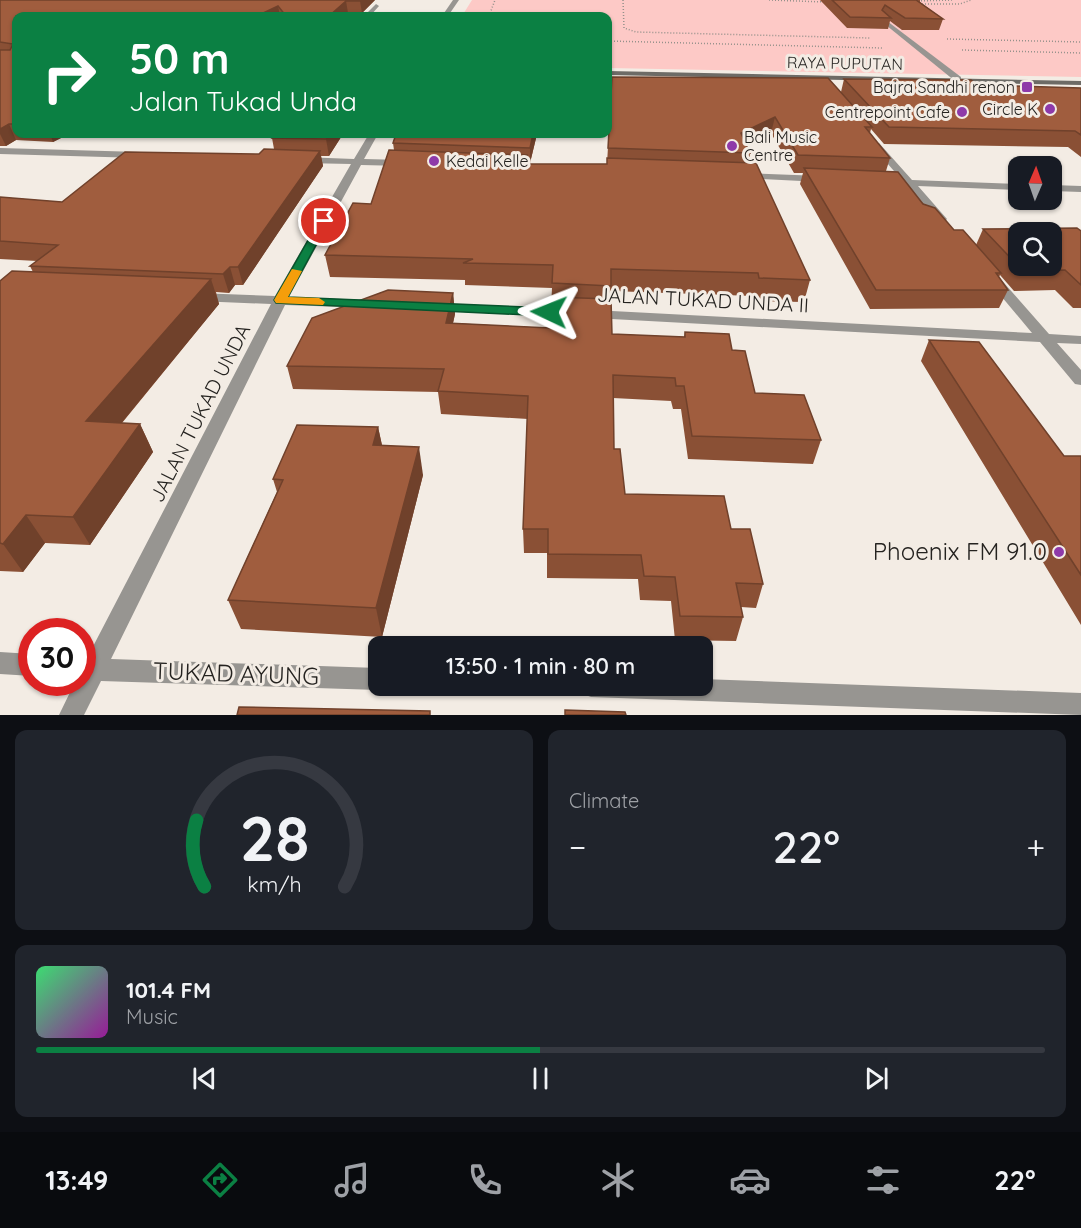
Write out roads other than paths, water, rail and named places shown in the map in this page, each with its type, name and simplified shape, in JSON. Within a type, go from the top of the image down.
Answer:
[{"type":"main road","name":"RAYA PUPUTAN","points":[[612,73],[1081,83]]},
{"type":"street","points":[[371,12],[376,6]]},
{"type":"street","points":[[883,20],[958,80]]},
{"type":"street","points":[[818,77],[831,93]]},
{"type":"street","name":"JALAN TUKAD UNDA","points":[[96,654],[280,300],[371,138]]},
{"type":"street","points":[[870,138],[947,226]]},
{"type":"street","points":[[0,151],[156,156]]},
{"type":"street","points":[[286,160],[415,164]]},
{"type":"street","points":[[732,175],[838,180]]},
{"type":"street","points":[[874,181],[1008,187]]},
{"type":"street","points":[[1062,188],[1081,189]]},
{"type":"street","points":[[984,269],[1081,380]]},
{"type":"street","points":[[187,296],[385,305]]},
{"type":"street","name":"JALAN TUKAD UNDA II","points":[[419,306],[1081,340]]},
{"type":"street","points":[[0,663],[18,664]]},
{"type":"street","name":"TUKAD AYUNG","points":[[96,669],[368,679]]},
{"type":"street","points":[[713,691],[1081,705]]},
{"type":"street","name":"JALAN TUKAD UNDA","points":[[71,715],[78,696]]},
{"type":"place","name":"Bajra Sandhi renon","points":[[1027,87]]},
{"type":"place","name":"Circle K","points":[[1050,109]]},
{"type":"place","name":"Centrepoint Cafe","points":[[962,112]]},
{"type":"place","name":"Bali Music Centre","points":[[732,146]]},
{"type":"place","name":"Kedai Kelle","points":[[434,161]]},
{"type":"place","name":"Phoenix FM 91.0","points":[[1059,552]]}]
